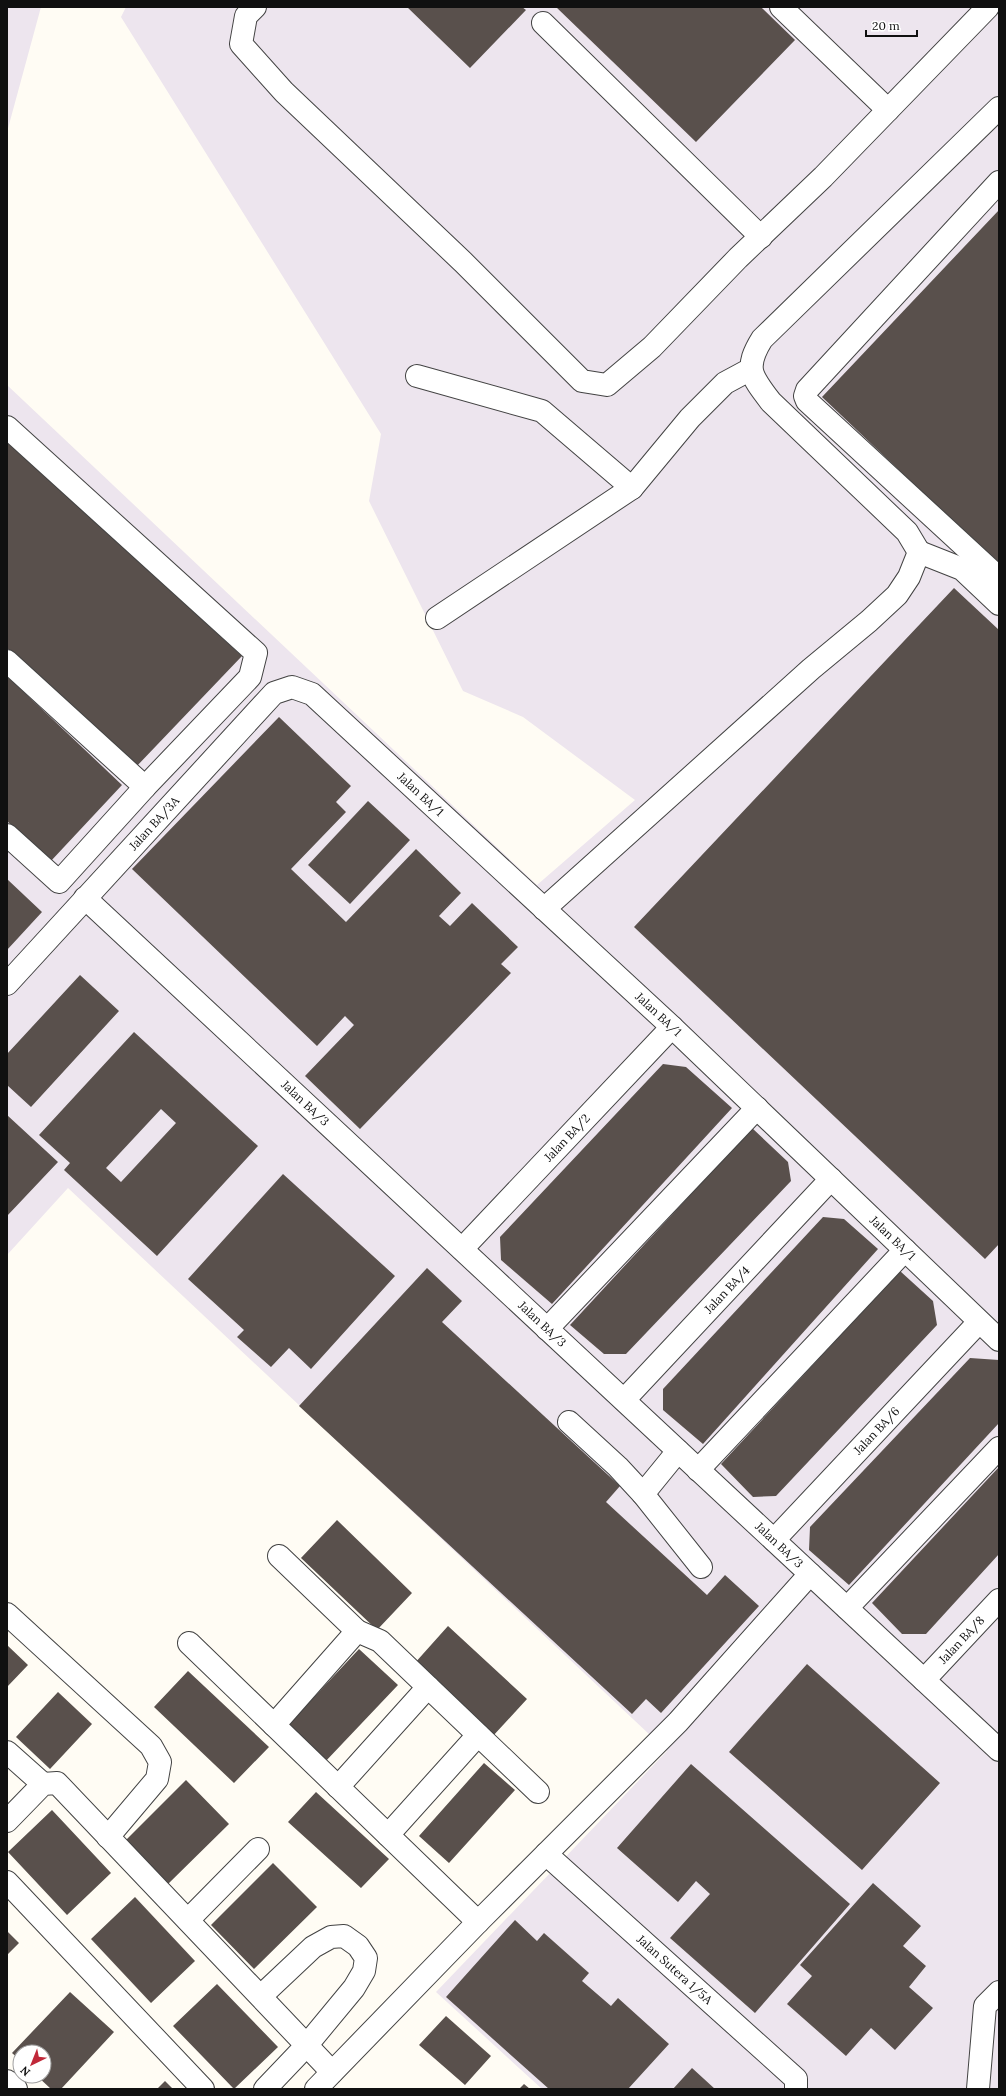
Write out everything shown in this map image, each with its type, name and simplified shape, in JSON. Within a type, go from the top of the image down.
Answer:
[{"type":"street","points":[[255,7],[246,16],[241,44],[284,92],[463,262],[582,382],[607,385],[652,347],[761,236],[823,177],[988,7]]},
{"type":"street","points":[[781,7],[888,110]]},
{"type":"street","points":[[543,23],[761,236]]},
{"type":"street","points":[[999,108],[762,339],[753,354],[751,369],[758,385],[771,402],[907,532],[919,552],[962,569],[999,604]]},
{"type":"street","points":[[999,182],[807,390],[805,396],[808,401],[999,578]]},
{"type":"street","points":[[437,618],[632,488],[690,418],[725,383],[751,369]]},
{"type":"street","points":[[417,376],[542,411],[632,488]]},
{"type":"street","points":[[7,427],[256,652],[250,677],[145,787],[59,882],[7,835]]},
{"type":"street","points":[[544,908],[805,674],[886,606],[897,595],[909,577],[919,552]]},
{"type":"street","points":[[7,661],[145,787]]},
{"type":"street","name":"Jalan BA/3A","points":[[7,984],[274,693],[292,688],[312,694]]},
{"type":"street","name":"Jalan BA/1","points":[[312,694],[672,1027],[999,1340]]},
{"type":"street","name":"Jalan BA/3","points":[[85,898],[999,1750]]},
{"type":"street","name":"Jalan BA/2","points":[[462,1249],[672,1027]]},
{"type":"street","points":[[547,1329],[757,1108]]},
{"type":"street","name":"Jalan BA/4","points":[[624,1400],[830,1179]]},
{"type":"street","points":[[698,1470],[905,1250]]},
{"type":"street","name":"Jalan BA/6","points":[[774,1540],[980,1322]]},
{"type":"street","points":[[569,1422],[618,1467],[643,1494],[701,1567]]},
{"type":"street","points":[[847,1608],[999,1448]]},
{"type":"street","points":[[643,1494],[678,1451]]},
{"type":"street","points":[[279,1556],[357,1631],[380,1641],[538,1792]]},
{"type":"street","points":[[316,2089],[478,1922],[678,1722],[810,1574]]},
{"type":"street","name":"Jalan BA/8","points":[[924,1680],[999,1600]]},
{"type":"street","points":[[7,1614],[150,1746],[160,1762],[157,1779],[147,1794],[108,1837]]},
{"type":"street","points":[[274,1725],[357,1631]]},
{"type":"street","points":[[189,1643],[478,1922]]},
{"type":"street","points":[[338,1787],[428,1687]]},
{"type":"street","points":[[388,1835],[478,1735]]},
{"type":"street","points":[[7,1752],[43,1784]]},
{"type":"street","points":[[7,1821],[43,1784],[57,1783],[332,2072]]},
{"type":"street","points":[[188,1920],[258,1849]]},
{"type":"street","name":"Jalan Sutera 1/5A","points":[[546,1854],[796,2079],[796,2089]]},
{"type":"street","points":[[7,1882],[203,2089]]},
{"type":"street","points":[[261,1996],[313,1947],[330,1937],[344,1936],[358,1946],[366,1958],[364,1971],[354,1988],[306,2046],[265,2089]]},
{"type":"street","points":[[978,2089],[992,1999]]},
{"type":"street","points":[[7,2081],[16,2089]]},
{"type":"shaded area","points":[[7,7],[41,7],[7,132]]},
{"type":"shaded area","points":[[126,7],[999,7],[999,2089],[542,2089],[436,1992],[667,1751],[68,1188],[7,1255],[7,385],[537,885],[635,800],[523,717],[463,691],[369,501],[381,434],[121,17]]},
{"type":"building","points":[[407,7],[522,7],[526,10],[470,68]]},
{"type":"building","points":[[556,7],[761,7],[795,40],[696,142]]},
{"type":"building","points":[[999,210],[999,565],[822,397]]},
{"type":"building","points":[[7,441],[242,656],[135,768],[7,648]]},
{"type":"building","points":[[954,588],[999,630],[999,1244],[985,1259],[634,927]]},
{"type":"building","points":[[7,676],[122,785],[50,862],[7,821]]},
{"type":"building","points":[[279,717],[351,786],[336,802],[346,812],[291,869],[346,922],[416,849],[461,893],[439,916],[450,926],[472,903],[518,947],[501,964],[511,973],[360,1129],[305,1076],[354,1025],[345,1016],[317,1046],[132,869]]},
{"type":"building","points":[[368,801],[410,840],[350,904],[308,865]]},
{"type":"building","points":[[7,879],[42,912],[7,950]]},
{"type":"building","points":[[80,975],[119,1011],[31,1107],[7,1085],[7,1054]]},
{"type":"building","points":[[134,1032],[258,1146],[157,1256],[64,1170],[70,1163],[39,1135]],"holes":[[[161,1109],[176,1123],[121,1182],[106,1168]]]},
{"type":"building","points":[[663,1064],[686,1067],[732,1108],[552,1304],[501,1260],[500,1237]]},
{"type":"building","points":[[7,1115],[58,1162],[7,1216]]},
{"type":"building","points":[[752,1128],[788,1162],[791,1181],[626,1354],[604,1354],[570,1325]]},
{"type":"building","points":[[283,1174],[395,1276],[311,1369],[289,1348],[271,1367],[237,1337],[244,1330],[188,1279]]},
{"type":"building","points":[[823,1217],[844,1219],[878,1249],[703,1444],[663,1410],[663,1389]]},
{"type":"building","points":[[427,1268],[462,1301],[442,1322],[620,1486],[606,1502],[707,1595],[725,1575],[759,1606],[661,1713],[646,1699],[632,1714],[299,1406]]},
{"type":"building","points":[[900,1271],[933,1301],[937,1325],[776,1496],[753,1497],[721,1464]]},
{"type":"building","points":[[970,1358],[999,1360],[999,1423],[849,1585],[809,1550],[810,1527]]},
{"type":"building","points":[[999,1467],[999,1554],[926,1634],[902,1634],[872,1603]]},
{"type":"building","points":[[337,1520],[412,1593],[377,1630],[301,1558]]},
{"type":"building","points":[[448,1626],[527,1699],[492,1737],[414,1664]]},
{"type":"building","points":[[7,1645],[28,1665],[7,1687]]},
{"type":"building","points":[[359,1649],[398,1685],[324,1763],[286,1727]]},
{"type":"building","points":[[807,1664],[940,1783],[862,1870],[729,1752]]},
{"type":"building","points":[[188,1671],[269,1747],[234,1783],[154,1707]]},
{"type":"building","points":[[58,1692],[92,1724],[50,1769],[16,1737]]},
{"type":"building","points":[[484,1763],[515,1790],[449,1863],[419,1836]]},
{"type":"building","points":[[691,1764],[850,1904],[755,2013],[670,1938],[710,1894],[696,1881],[678,1902],[617,1848]]},
{"type":"building","points":[[186,1780],[229,1824],[168,1884],[125,1841]]},
{"type":"building","points":[[316,1792],[389,1859],[361,1888],[288,1822]]},
{"type":"building","points":[[52,1810],[111,1873],[67,1915],[8,1852]]},
{"type":"building","points":[[273,1863],[317,1907],[254,1969],[211,1925]]},
{"type":"building","points":[[873,1883],[921,1926],[903,1946],[926,1966],[909,1987],[933,2008],[895,2050],[871,2028],[846,2056],[787,2004],[812,1976],[800,1965]]},
{"type":"building","points":[[135,1897],[195,1961],[151,2003],[91,1939]]},
{"type":"building","points":[[515,1920],[537,1941],[544,1933],[589,1973],[582,1981],[611,2006],[618,1998],[669,2044],[628,2089],[549,2089],[446,1997]]},
{"type":"building","points":[[7,1931],[19,1943],[7,1955]]},
{"type":"building","points":[[217,1984],[278,2047],[234,2089],[173,2026]]},
{"type":"building","points":[[70,1992],[114,2032],[61,2089],[51,2089],[46,2084],[52,2084],[52,2044],[21,2044]]},
{"type":"building","points":[[446,2016],[491,2056],[465,2085],[419,2045]]},
{"type":"building","points":[[692,2068],[715,2089],[673,2089]]},
{"type":"building","points":[[165,2081],[173,2089],[157,2089]]},
{"type":"building","points":[[524,2084],[530,2089],[519,2089]]}]
